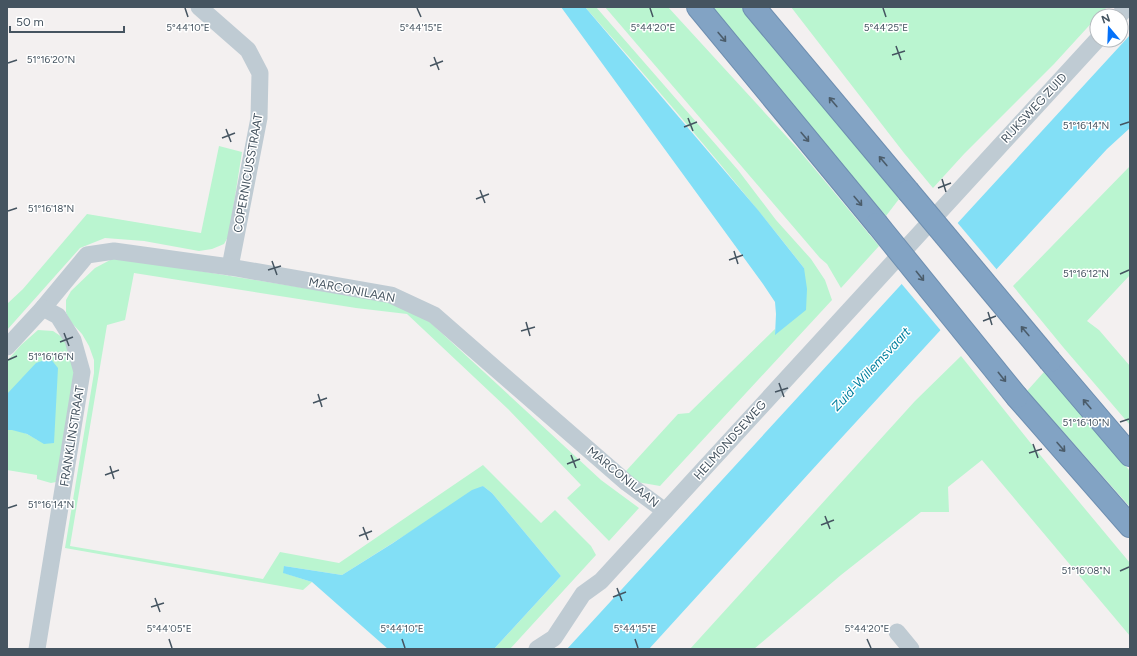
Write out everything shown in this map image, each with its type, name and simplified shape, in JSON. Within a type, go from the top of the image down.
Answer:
[{"type":"highway","points":[[698,7],[1017,396],[1130,526]]},
{"type":"highway","points":[[754,7],[1130,455]]},
{"type":"street","name":"COPERNICUSSTRAAT","points":[[199,7],[248,50],[260,73],[260,118],[230,267]]},
{"type":"street","name":"RIJKSWEG ZUID","points":[[972,176],[1090,48]]},
{"type":"street","name":"HELMONDSEWEG","points":[[537,649],[554,638],[582,594],[601,581],[972,176]]},
{"type":"street","name":"MARCONILAAN","points":[[7,347],[43,308],[87,255],[114,251],[230,267],[391,295],[434,315],[627,483],[665,511]]},
{"type":"street","name":"FRANKLINSTRAAT","points":[[37,649],[82,372],[73,340],[58,316],[43,308]]},
{"type":"street","points":[[897,632],[911,649]]},
{"type":"green space","points":[[585,7],[596,7],[738,170],[776,220],[811,259],[825,280],[832,300],[660,486],[637,482],[626,471],[678,414],[689,413],[775,329],[775,334],[804,268],[697,136]]},
{"type":"green space","points":[[605,7],[668,7],[798,149],[879,246],[841,288],[827,264],[820,258]]},
{"type":"green space","points":[[709,7],[741,7],[809,87],[899,199],[886,216]]},
{"type":"green space","points":[[791,7],[1107,7],[1089,8],[1089,26],[1054,64],[964,154],[933,188],[904,153]]},
{"type":"green space","points":[[219,146],[242,152],[229,235],[224,244],[212,249],[199,251],[144,241],[105,238],[80,248],[7,330],[7,304],[23,289],[87,214],[201,233]]},
{"type":"green space","points":[[1130,166],[1130,275],[1087,321],[1099,330],[1130,366],[1130,425],[1013,286]]},
{"type":"green space","points":[[112,259],[133,260],[383,301],[421,314],[601,480],[639,508],[609,541],[567,498],[581,485],[508,409],[407,314],[356,308],[134,273],[125,320],[107,325],[70,546],[263,579],[280,552],[339,563],[483,465],[541,523],[555,510],[591,546],[596,555],[510,649],[494,649],[561,576],[492,493],[483,486],[342,575],[284,566],[284,573],[312,582],[303,590],[65,548],[94,373],[94,360],[89,346],[82,334],[69,320],[66,312],[66,300],[71,291],[95,268]]},
{"type":"green space","points":[[38,330],[53,331],[62,337],[77,362],[56,482],[51,483],[37,479],[37,475],[7,470],[7,430],[23,432],[37,440],[7,394],[7,361],[21,345]]},
{"type":"green space","points":[[961,356],[1041,456],[1130,563],[1130,636],[982,460],[948,487],[949,512],[921,512],[841,575],[754,649],[690,649],[915,401]]},
{"type":"green space","points":[[1044,372],[1130,471],[1130,507],[1027,391]]},
{"type":"water","points":[[561,7],[585,7],[758,210],[804,268],[807,289],[806,310],[775,335],[775,302]]},
{"type":"water","name":"Zuid-Willemsvaart","points":[[1130,35],[1130,128],[1107,149],[649,649],[567,649],[1118,48],[1129,48]]},
{"type":"water","points":[[50,358],[58,368],[54,443],[44,444],[27,434],[7,430],[7,394],[36,363]]},
{"type":"water","points":[[483,486],[492,493],[561,576],[494,649],[388,649],[312,582],[283,573],[284,566],[342,575],[472,490]]},
{"type":"pier","points":[[956,221],[998,271],[942,332],[900,282]]}]
